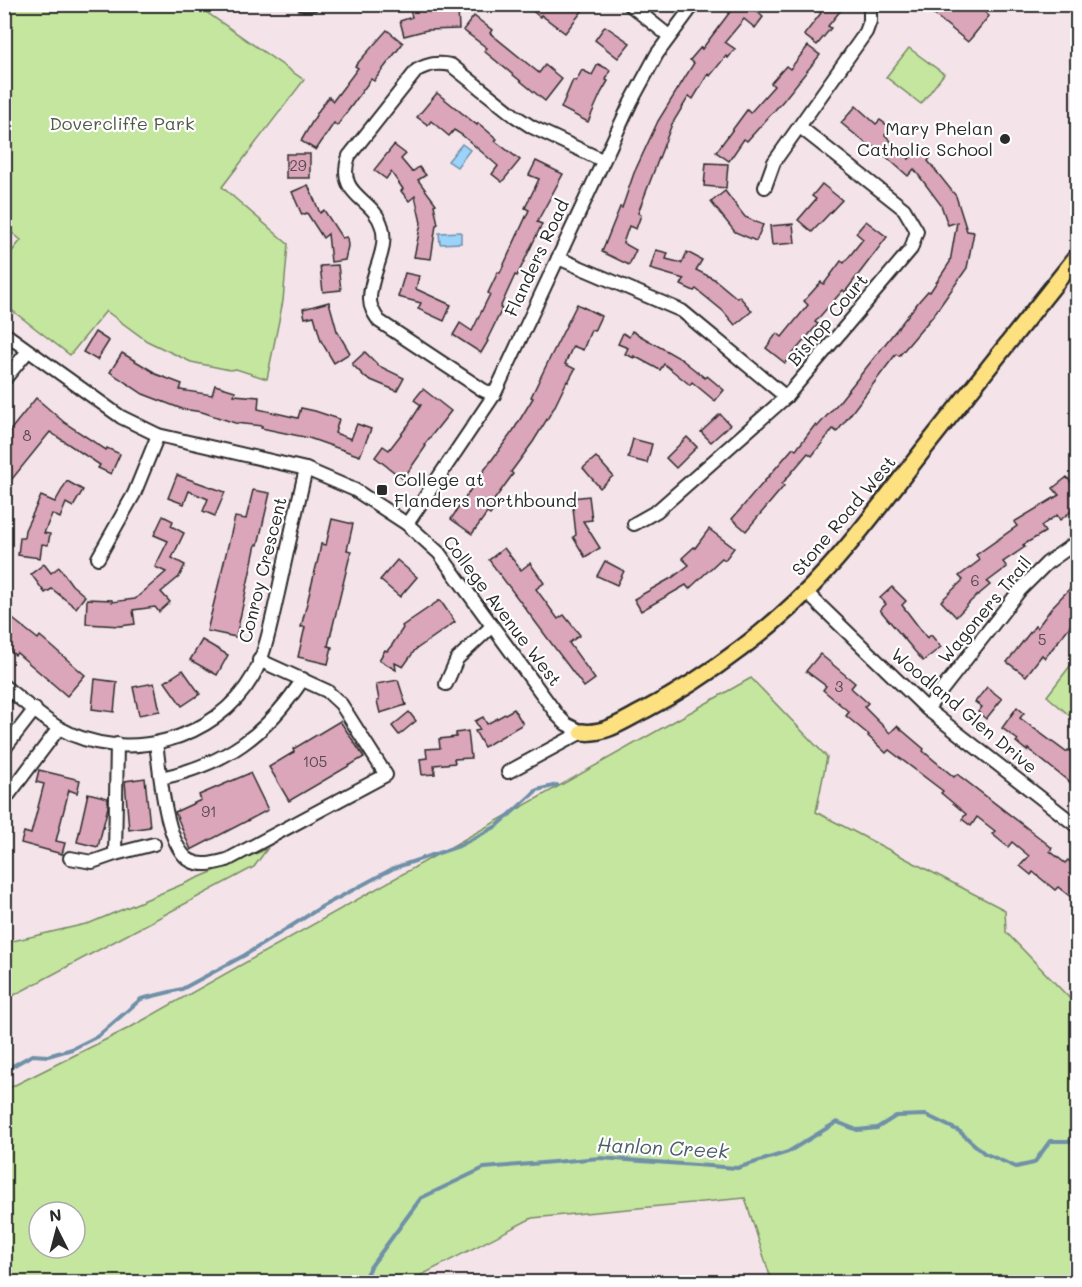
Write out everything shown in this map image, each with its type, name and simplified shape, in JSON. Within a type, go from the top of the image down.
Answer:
[{"type":"main road","name":"Stone Road West","points":[[582,732],[604,731],[658,703],[713,668],[759,633],[806,592],[852,541],[1077,255]]},
{"type":"street","points":[[303,4],[312,4]]},
{"type":"street","points":[[629,4],[669,36]]},
{"type":"street","name":"Flanders Road","points":[[407,524],[494,395],[602,160],[646,73],[669,36],[694,4]]},
{"type":"street","points":[[765,187],[774,162],[866,32],[870,21],[870,4]]},
{"type":"street","points":[[494,395],[379,321],[370,300],[383,240],[382,228],[373,212],[350,189],[345,173],[349,156],[417,70],[428,64],[440,63],[451,65],[532,127],[602,160]]},
{"type":"street","name":"Bishop Court","points":[[634,524],[657,511],[786,397],[911,249],[916,231],[904,209],[800,127]]},
{"type":"street","points":[[558,258],[682,311],[786,397]]},
{"type":"street","name":"College Avenue West","points":[[4,333],[121,417],[158,435],[306,469],[355,490],[407,524],[439,553],[558,716],[566,724],[582,732]]},
{"type":"street","points":[[4,380],[28,351]]},
{"type":"street","points":[[98,558],[134,494],[158,435]]},
{"type":"street","name":"Conroy Crescent","points":[[6,689],[59,728],[99,744],[156,744],[194,731],[231,706],[254,675],[269,631],[306,469]]},
{"type":"street","name":"Wagoners Trail","points":[[927,709],[1020,590],[1047,563],[1077,541]]},
{"type":"street","name":"Woodland Glen Drive","points":[[806,592],[927,709],[1077,827]]},
{"type":"street","points":[[446,684],[457,659],[492,626]]},
{"type":"street","points":[[156,744],[166,814],[171,831],[180,849],[190,861],[207,865],[227,860],[386,775],[341,704],[327,691],[259,660]]},
{"type":"street","points":[[161,778],[185,773],[212,763],[240,748],[265,728],[286,705],[303,679]]},
{"type":"street","points":[[4,749],[35,710]]},
{"type":"street","points":[[4,801],[59,728]]},
{"type":"street","points":[[508,772],[582,732]]},
{"type":"street","points":[[115,854],[117,744]]},
{"type":"street","points":[[70,858],[92,862],[154,844]]},
{"type":"green space","name":"Dovercliffe Park","points":[[5,4],[196,5],[304,80],[222,187],[288,244],[283,301],[267,379],[236,369],[230,370],[191,362],[147,341],[106,311],[70,355],[5,305],[5,260],[21,240],[5,227]]},
{"type":"green space","points":[[909,48],[944,74],[921,104],[886,77]]},
{"type":"green space","points":[[1077,657],[1077,722],[1047,696]]},
{"type":"green space","points":[[751,678],[827,757],[816,812],[1005,910],[1006,932],[1077,1006],[1077,1282],[772,1282],[745,1198],[532,1218],[408,1282],[5,1282],[5,1090],[131,1027]]},
{"type":"green space","points":[[267,849],[254,867],[5,1000],[4,943],[90,923]]},
{"type":"water","points":[[462,144],[470,150],[457,167],[448,161]]},
{"type":"water","points":[[461,232],[461,243],[440,244],[439,233]]},
{"type":"building","points":[[524,4],[577,4],[583,10],[565,33]]},
{"type":"building","points":[[736,4],[756,4],[753,8],[763,17],[755,28],[744,19],[725,42],[735,49],[728,58],[726,56],[710,76],[708,74],[693,99],[689,96],[672,124],[638,213],[641,215],[636,229],[629,226],[623,243],[636,250],[629,265],[602,252],[620,207],[622,208],[634,173],[658,121],[694,63],[690,60],[701,47],[702,49]]},
{"type":"building","points":[[811,4],[834,4],[841,10],[828,26],[831,28],[817,45],[804,35],[821,13]]},
{"type":"building","points":[[921,4],[976,4],[989,16],[968,42]]},
{"type":"building","points":[[421,7],[421,9],[458,8],[459,29],[427,30],[404,36],[400,21],[412,17],[410,10]]},
{"type":"building","points":[[474,16],[492,30],[490,33],[539,73],[545,65],[562,79],[545,101],[484,51],[487,48],[463,30]]},
{"type":"building","points":[[605,26],[630,43],[618,58],[595,40]]},
{"type":"building","points":[[387,30],[403,43],[374,81],[371,79],[337,126],[334,123],[316,150],[301,141],[329,97],[333,101],[358,68],[355,66]]},
{"type":"building","points":[[808,46],[820,55],[783,101],[747,141],[744,139],[729,161],[716,152],[747,110],[750,113],[774,86],[771,83],[786,66],[790,69]]},
{"type":"building","points":[[598,64],[610,70],[606,80],[608,81],[588,122],[561,108],[573,80],[576,81],[582,70],[592,75]]},
{"type":"building","points":[[437,93],[477,125],[478,123],[497,139],[495,141],[520,160],[502,182],[492,174],[498,166],[462,135],[454,130],[449,136],[431,121],[428,125],[417,117]]},
{"type":"building","points":[[856,106],[876,124],[880,120],[891,128],[885,135],[909,159],[917,148],[930,158],[928,161],[956,196],[967,231],[974,232],[967,268],[933,316],[899,356],[896,354],[837,432],[833,429],[812,456],[808,453],[746,531],[732,519],[793,448],[796,450],[815,425],[817,427],[839,402],[920,300],[928,291],[930,292],[950,262],[957,222],[948,225],[941,205],[914,169],[908,176],[875,147],[874,150],[841,123]]},
{"type":"building","points":[[394,145],[406,154],[401,159],[412,172],[419,167],[426,175],[418,180],[436,204],[434,205],[438,224],[431,259],[414,257],[421,223],[415,196],[409,201],[391,172],[386,179],[374,170]]},
{"type":"building","points":[[286,154],[310,154],[310,178],[286,178]]},
{"type":"building","points":[[536,161],[563,174],[537,222],[542,224],[517,276],[515,275],[481,353],[453,335],[460,323],[472,331],[490,294],[488,293],[498,272],[500,273],[529,210],[525,208],[539,179],[529,175]]},
{"type":"building","points":[[706,163],[728,164],[726,188],[704,186]]},
{"type":"building","points":[[822,184],[842,200],[812,232],[798,220],[816,199],[812,196]]},
{"type":"building","points":[[308,185],[320,213],[324,210],[342,238],[347,237],[345,260],[331,262],[328,234],[323,238],[307,213],[302,215],[292,192]]},
{"type":"building","points":[[725,191],[745,217],[763,225],[756,241],[735,232],[711,202]]},
{"type":"building","points":[[866,221],[887,237],[845,292],[843,290],[815,322],[818,324],[785,363],[766,348],[777,333],[782,337],[808,305],[804,301],[821,282],[824,284],[841,261],[844,263],[863,239],[856,233]]},
{"type":"building","points":[[793,224],[795,243],[772,245],[770,226]]},
{"type":"building","points":[[656,250],[668,253],[666,259],[682,263],[687,252],[702,260],[696,270],[714,279],[737,298],[739,296],[752,311],[735,325],[723,311],[696,289],[694,291],[681,285],[684,279],[650,269]]},
{"type":"building","points":[[338,265],[341,290],[323,292],[320,266]]},
{"type":"building","points":[[405,273],[419,276],[416,289],[451,305],[444,321],[418,309],[421,303],[398,297]]},
{"type":"building","points":[[329,302],[337,331],[350,353],[334,363],[321,341],[314,316],[305,318],[303,309]]},
{"type":"building","points":[[577,304],[601,316],[594,331],[591,330],[583,350],[573,346],[565,364],[575,369],[533,442],[494,500],[498,503],[490,515],[487,513],[472,534],[451,519],[513,431],[533,398],[531,397]]},
{"type":"building","points":[[632,331],[681,359],[724,390],[715,401],[692,382],[690,385],[664,364],[660,370],[634,356],[634,358],[625,354],[628,348],[618,344],[623,333],[629,337]]},
{"type":"building","points":[[95,332],[109,341],[97,360],[83,352]]},
{"type":"building","points":[[365,352],[379,366],[404,378],[397,391],[366,378],[352,364]]},
{"type":"building","points":[[122,353],[153,373],[182,384],[180,390],[212,395],[215,385],[235,391],[234,395],[259,397],[258,409],[298,418],[301,408],[315,411],[339,419],[335,433],[351,439],[357,424],[371,429],[360,456],[309,438],[261,428],[262,426],[235,423],[202,412],[182,409],[143,394],[110,372]]},
{"type":"building","points":[[423,389],[451,411],[424,445],[426,446],[403,479],[375,457],[383,446],[389,450],[409,424],[421,405],[414,400]]},
{"type":"building","points":[[36,398],[65,423],[106,450],[107,448],[120,454],[111,474],[98,468],[100,465],[50,432],[4,489],[4,438]]},
{"type":"building","points":[[720,414],[730,425],[711,442],[701,432]]},
{"type":"building","points":[[687,437],[697,447],[676,468],[666,458]]},
{"type":"building","points":[[633,439],[652,444],[647,463],[628,458]]},
{"type":"building","points":[[596,457],[613,476],[600,488],[583,468]]},
{"type":"building","points":[[177,475],[225,492],[215,516],[203,511],[208,499],[189,491],[184,504],[168,498]]},
{"type":"building","points":[[1067,477],[1074,486],[1077,484],[1077,507],[1060,520],[1057,515],[1041,526],[1045,532],[1023,545],[1025,547],[1003,562],[1007,567],[987,582],[990,585],[956,617],[941,601],[963,580],[959,576],[980,560],[976,555],[1017,526],[1014,522],[1059,495],[1053,488]]},
{"type":"building","points":[[67,481],[83,490],[73,507],[66,503],[60,518],[52,514],[44,533],[50,534],[48,545],[42,544],[40,558],[18,555],[20,538],[24,538],[25,530],[41,496],[55,502]]},
{"type":"building","points":[[253,490],[270,493],[258,545],[256,544],[236,637],[207,631],[235,517],[246,519]]},
{"type":"building","points":[[589,496],[592,520],[583,521],[600,548],[585,557],[573,537],[576,535],[572,498]]},
{"type":"building","points":[[163,516],[173,521],[171,526],[184,533],[172,558],[185,565],[179,577],[161,592],[170,602],[159,612],[155,607],[133,610],[135,624],[120,626],[86,624],[87,599],[112,600],[112,602],[135,599],[166,572],[155,567],[168,541],[154,535]]},
{"type":"building","points":[[332,519],[353,524],[347,550],[351,551],[328,646],[332,647],[328,664],[298,657],[305,627],[301,627],[321,544],[326,545]]},
{"type":"building","points":[[709,529],[734,548],[725,560],[722,558],[689,589],[686,585],[641,611],[634,599],[689,565],[682,558],[695,548]]},
{"type":"building","points":[[504,548],[521,570],[530,563],[544,583],[536,589],[558,619],[564,615],[580,635],[569,643],[595,679],[584,687],[489,560]]},
{"type":"building","points":[[397,560],[417,577],[400,597],[380,580]]},
{"type":"building","points":[[605,561],[624,571],[617,585],[597,576]]},
{"type":"building","points":[[44,564],[51,573],[59,567],[72,585],[85,596],[76,608],[52,589],[45,593],[31,574]]},
{"type":"building","points":[[1077,581],[1077,613],[1071,619],[1074,621],[1045,658],[1042,655],[1026,676],[1007,662],[1035,626],[1037,628],[1053,606]]},
{"type":"building","points":[[892,587],[906,601],[902,605],[927,638],[931,635],[941,647],[923,661],[880,610],[886,604],[880,598]]},
{"type":"building","points":[[440,600],[455,622],[415,650],[403,667],[395,663],[396,670],[379,660],[385,650],[387,651],[392,645],[403,628],[402,626]]},
{"type":"building","points":[[4,612],[38,639],[40,636],[85,675],[67,696],[17,653],[15,655],[4,646]]},
{"type":"building","points":[[202,640],[228,655],[217,675],[190,660]]},
{"type":"building","points":[[820,654],[855,683],[851,688],[868,703],[864,707],[890,733],[897,726],[954,777],[957,774],[1040,838],[1052,848],[1050,851],[1065,863],[1068,860],[1077,868],[1077,902],[1058,887],[1055,890],[1033,872],[1031,875],[1020,866],[1029,856],[1012,842],[1008,847],[992,834],[995,831],[977,817],[971,826],[962,819],[966,814],[941,793],[943,791],[889,750],[886,753],[846,716],[849,712],[823,690],[826,686],[806,671]]},
{"type":"building","points":[[183,670],[200,694],[182,706],[165,682]]},
{"type":"building","points":[[95,679],[117,682],[114,712],[92,709]]},
{"type":"building","points":[[398,680],[406,705],[380,713],[376,684]]},
{"type":"building","points":[[154,683],[160,711],[139,715],[133,687]]},
{"type":"building","points":[[987,687],[1002,699],[986,719],[978,712],[982,707],[975,702]]},
{"type":"building","points":[[1017,707],[1024,713],[1020,718],[1066,752],[1068,750],[1077,757],[1077,788],[1028,749],[1027,751],[1016,742],[1018,740],[1002,728]]},
{"type":"building","points":[[514,709],[523,724],[484,747],[475,731],[480,730],[475,721],[483,717],[487,724]]},
{"type":"building","points":[[409,712],[416,721],[399,735],[392,726]]},
{"type":"building","points":[[340,721],[364,757],[289,801],[269,767],[294,752],[293,749]]},
{"type":"building","points":[[468,731],[471,758],[454,759],[455,763],[434,765],[435,774],[422,775],[420,759],[427,758],[426,749],[440,748],[439,739],[456,737],[456,733]]},
{"type":"building","points":[[39,770],[80,780],[77,793],[69,790],[56,841],[65,843],[62,854],[21,843],[24,832],[31,834],[44,784],[36,782]]},
{"type":"building","points":[[250,773],[268,810],[191,850],[175,812],[201,800],[199,795]]},
{"type":"building","points":[[145,778],[150,827],[129,830],[125,781]]},
{"type":"building","points":[[88,793],[108,798],[98,847],[77,842]]},
{"type":"waterway","points":[[4,1071],[32,1055],[48,1056],[72,1049],[98,1036],[141,999],[182,989],[245,955],[323,906],[394,868],[459,846],[497,826],[537,790],[557,785]]},
{"type":"waterway","name":"Hanlon Creek","points":[[362,1282],[421,1198],[484,1168],[600,1158],[737,1168],[788,1152],[837,1122],[857,1130],[877,1128],[896,1116],[926,1115],[959,1131],[984,1153],[1016,1167],[1034,1163],[1050,1141],[1078,1141]]},
{"type":"place","name":"Mary Phelan Catholic School","points":[[1005,139]]},
{"type":"place","name":"College at Flanders northbound","points":[[382,490]]}]
